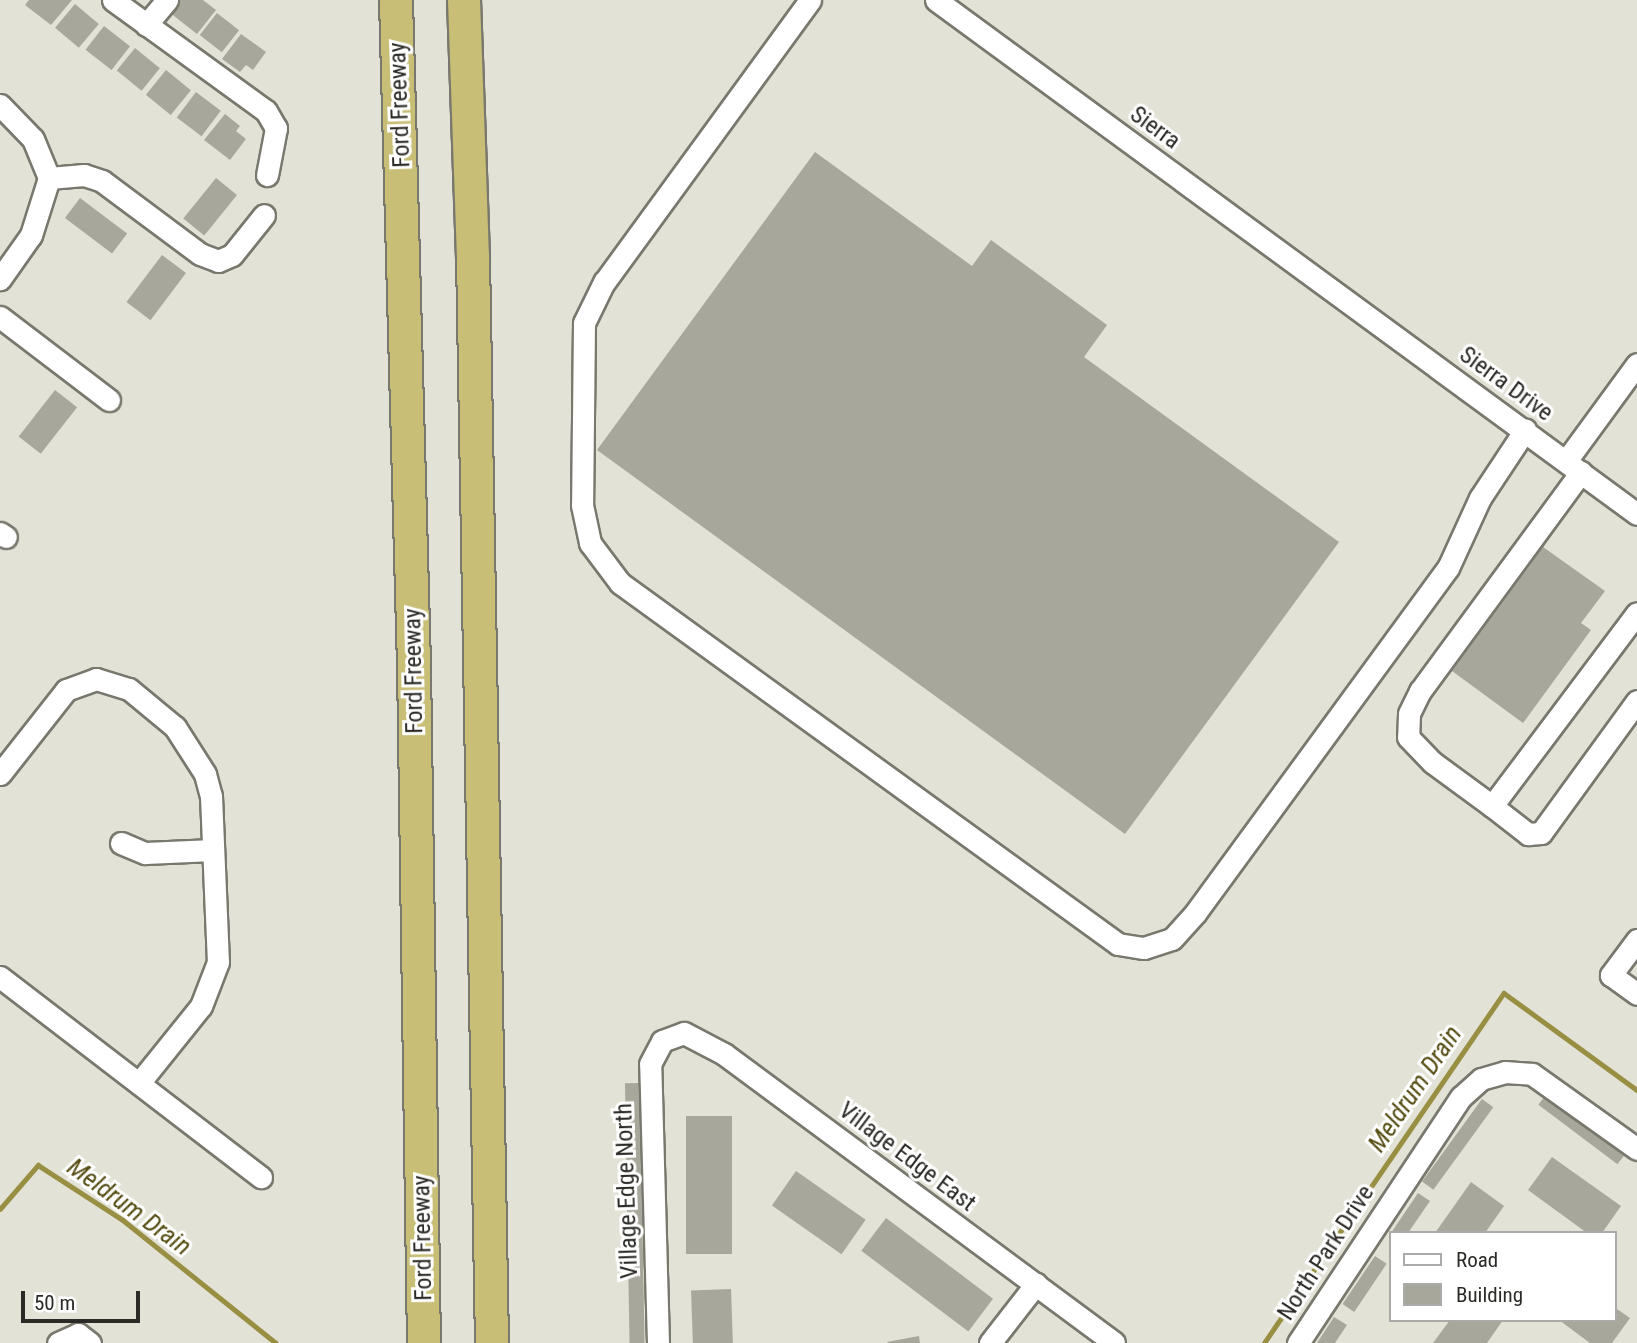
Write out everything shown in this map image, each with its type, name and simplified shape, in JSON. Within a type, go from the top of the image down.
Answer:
[{"type":"highway","name":"Ford Freeway","points":[[396,0],[414,664],[425,1343]]},
{"type":"highway","points":[[464,0],[473,270],[492,1343]]},
{"type":"street","points":[[113,0],[267,111],[276,128],[267,175]]},
{"type":"street","points":[[146,25],[166,0]]},
{"type":"street","points":[[810,0],[604,282],[584,323],[582,505],[590,543],[620,583],[1118,944],[1144,948],[1172,939],[1196,912],[1448,568],[1480,498],[1525,430]]},
{"type":"street","name":"Sierra","points":[[936,0],[1342,298]]},
{"type":"street","points":[[0,105],[33,139],[49,178],[31,235],[0,279]]},
{"type":"street","points":[[49,178],[84,175],[102,181],[200,254],[218,261],[232,255],[264,215]]},
{"type":"street","name":"Sierra Drive","points":[[1342,298],[1637,514]]},
{"type":"street","points":[[0,317],[109,400]]},
{"type":"street","points":[[1637,364],[1573,467],[1420,691],[1409,714],[1408,737],[1528,834],[1541,832],[1637,701]]},
{"type":"street","points":[[1492,806],[1635,621]]},
{"type":"street","points":[[0,774],[65,690],[96,679],[129,689],[175,727],[205,774],[211,796],[218,961],[201,1006],[139,1083]]},
{"type":"street","points":[[121,843],[145,853],[213,850]]},
{"type":"street","points":[[1637,940],[1611,975],[1637,994]]},
{"type":"street","points":[[0,977],[261,1177]]},
{"type":"street","name":"Village Edge East","points":[[662,1041],[684,1033],[703,1040],[1114,1343]]},
{"type":"street","name":"Village Edge North","points":[[658,1343],[650,1064],[662,1041]]},
{"type":"street","name":"North Park Drive","points":[[1298,1343],[1461,1097],[1481,1079],[1505,1072],[1532,1074],[1548,1081],[1637,1149]]},
{"type":"street","points":[[990,1343],[1035,1284]]},
{"type":"street","points":[[58,1343],[78,1334],[90,1343]]},
{"type":"building","points":[[29,0],[72,0],[51,25],[25,5]]},
{"type":"building","points":[[178,0],[203,0],[216,10],[197,34],[169,12]]},
{"type":"building","points":[[75,4],[99,24],[79,48],[55,28]]},
{"type":"building","points":[[217,13],[239,30],[222,52],[200,35]]},
{"type":"building","points":[[104,26],[130,46],[112,70],[86,50]]},
{"type":"building","points":[[241,34],[266,52],[253,70],[246,65],[240,72],[222,59]]},
{"type":"building","points":[[135,48],[160,68],[142,91],[117,71]]},
{"type":"building","points":[[166,70],[191,90],[171,115],[146,95]]},
{"type":"building","points":[[196,92],[221,111],[201,136],[177,118]]},
{"type":"building","points":[[225,114],[240,126],[236,131],[246,139],[230,160],[204,140]]},
{"type":"building","points":[[815,152],[972,266],[991,240],[1107,325],[1084,357],[1339,542],[1125,834],[597,450]]},
{"type":"building","points":[[216,178],[237,195],[204,235],[183,218]]},
{"type":"building","points":[[80,198],[127,234],[112,253],[65,218]]},
{"type":"building","points":[[162,255],[186,273],[150,320],[126,302]]},
{"type":"building","points":[[55,390],[77,407],[41,454],[19,436]]},
{"type":"building","points":[[1543,547],[1605,591],[1581,623],[1591,630],[1523,723],[1452,671]]},
{"type":"building","points":[[625,1083],[640,1083],[645,1343],[630,1343]]},
{"type":"building","points":[[1545,1096],[1624,1156],[1617,1164],[1538,1105]]},
{"type":"building","points":[[1482,1099],[1493,1107],[1433,1190],[1422,1182]]},
{"type":"building","points":[[686,1116],[732,1116],[732,1254],[686,1254]]},
{"type":"building","points":[[1552,1157],[1621,1206],[1603,1231],[1584,1231],[1528,1190]]},
{"type":"building","points":[[796,1171],[866,1220],[842,1254],[772,1205]]},
{"type":"building","points":[[1471,1182],[1504,1206],[1486,1231],[1436,1231]]},
{"type":"building","points":[[1418,1193],[1430,1201],[1409,1231],[1392,1231]]},
{"type":"building","points":[[886,1218],[993,1299],[968,1331],[861,1251]]},
{"type":"building","points":[[1375,1256],[1387,1264],[1354,1312],[1343,1304]]},
{"type":"building","points":[[731,1289],[733,1343],[693,1343],[691,1290]]},
{"type":"building","points":[[1616,1308],[1630,1318],[1612,1343],[1590,1343],[1562,1322],[1616,1322]]},
{"type":"building","points":[[1334,1317],[1347,1325],[1335,1343],[1317,1343]]},
{"type":"building","points":[[1449,1322],[1502,1322],[1487,1343],[1433,1343]]},
{"type":"building","points":[[919,1336],[920,1343],[887,1342]]},
{"type":"waterway","name":"Meldrum Drain","points":[[1264,1343],[1504,993],[1637,1090]]},
{"type":"waterway","name":"Meldrum Drain","points":[[0,1209],[38,1165],[123,1220],[276,1343]]}]
